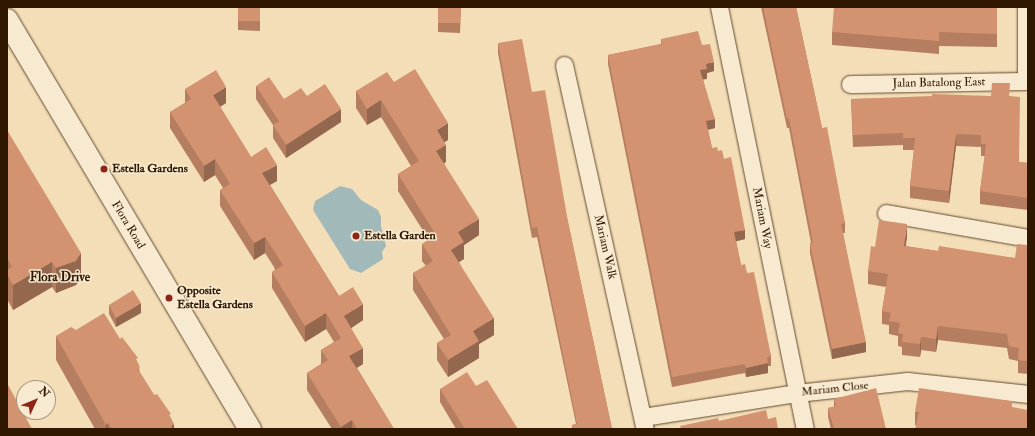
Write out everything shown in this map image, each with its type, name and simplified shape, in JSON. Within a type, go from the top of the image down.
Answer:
[{"type":"street","name":"Mariam Way","points":[[719,7],[805,429]]},
{"type":"street","points":[[1026,7],[1027,81]]},
{"type":"street","name":"Flora Road","points":[[7,20],[250,429]]},
{"type":"street","name":"Mariam Walk","points":[[564,65],[644,423]]},
{"type":"street","name":"Jalan Batalong East","points":[[850,84],[1027,81]]},
{"type":"street","points":[[886,213],[1028,238]]},
{"type":"street","name":"Mariam Close","points":[[644,423],[797,393],[907,381],[1028,394]]},
{"type":"water","name":"Estella Garden","points":[[340,186],[352,189],[361,200],[378,210],[381,217],[381,226],[386,246],[382,252],[383,259],[361,273],[350,269],[313,210],[315,201]]},
{"type":"building","points":[[238,7],[260,7],[260,21],[238,21]]},
{"type":"building","points":[[438,7],[461,7],[460,23],[438,23]]},
{"type":"building","points":[[763,7],[796,7],[822,128],[827,127],[845,223],[841,224],[866,342],[832,349],[810,243],[813,243],[789,118],[787,119]]},
{"type":"building","points":[[834,7],[997,7],[997,34],[939,32],[939,41],[832,32]]},
{"type":"building","points":[[698,31],[702,45],[710,44],[714,62],[706,64],[707,69],[700,70],[715,119],[706,121],[712,148],[717,147],[718,151],[722,150],[724,159],[731,157],[745,230],[734,232],[741,265],[745,264],[747,273],[754,272],[771,356],[767,357],[768,363],[746,368],[745,364],[672,377],[608,55],[662,44],[661,39]]},
{"type":"building","points":[[522,39],[532,92],[545,90],[568,222],[612,429],[573,429],[572,425],[577,424],[537,227],[532,228],[498,43]]},
{"type":"building","points":[[415,69],[448,123],[437,130],[446,145],[436,151],[479,219],[458,232],[464,242],[451,250],[494,318],[473,331],[479,341],[448,360],[437,343],[451,335],[413,273],[433,261],[422,244],[436,235],[398,174],[419,161],[381,100],[367,109],[356,91],[387,72],[394,82]]},
{"type":"building","points":[[216,70],[226,87],[213,95],[251,157],[266,147],[277,165],[262,173],[339,296],[353,287],[363,304],[344,316],[363,348],[349,356],[394,429],[357,429],[352,420],[341,427],[307,373],[328,360],[321,350],[341,338],[326,313],[305,326],[272,272],[283,265],[265,237],[254,243],[220,190],[230,184],[215,159],[204,166],[170,112],[191,99],[185,89]]},
{"type":"building","points":[[269,77],[284,99],[301,88],[307,96],[325,84],[341,109],[286,145],[273,125],[279,121],[256,86]]},
{"type":"building","points":[[992,83],[1010,83],[1009,96],[1020,97],[1019,162],[1028,163],[1028,198],[980,191],[986,144],[981,144],[981,135],[956,134],[949,191],[910,186],[915,138],[903,138],[903,133],[853,135],[851,99],[932,96],[932,94],[991,96]]},
{"type":"building","points":[[7,130],[81,253],[76,261],[56,268],[52,262],[13,285],[7,274],[7,270],[12,267],[7,258]]},
{"type":"building","points":[[879,220],[907,224],[904,246],[938,251],[939,246],[1015,258],[1017,244],[1028,245],[1028,361],[1018,360],[1019,348],[1009,346],[1007,334],[938,326],[936,339],[921,337],[920,344],[902,342],[903,334],[898,333],[900,323],[889,321],[891,313],[882,311],[888,274],[868,271],[871,246],[875,247]]},
{"type":"building","points":[[133,290],[141,303],[116,318],[109,305]]},
{"type":"building","points":[[104,313],[120,339],[122,337],[138,358],[136,359],[140,367],[138,369],[154,395],[157,394],[171,414],[169,415],[174,424],[171,426],[173,429],[112,429],[108,423],[106,425],[56,336],[71,327],[76,330]]},
{"type":"building","points":[[467,372],[476,386],[487,380],[518,429],[465,429],[440,389]]},
{"type":"building","points":[[7,383],[16,400],[16,420],[27,420],[32,429],[7,429]]},
{"type":"building","points":[[876,388],[886,429],[834,429],[828,408],[836,406],[834,399]]},
{"type":"building","points":[[919,388],[1012,401],[1012,407],[1028,410],[1028,429],[915,429],[919,412],[915,412]]},
{"type":"building","points":[[766,410],[768,419],[776,417],[778,429],[681,429],[680,426],[718,418],[719,421]]},
{"type":"place","name":"Estella Gardens","points":[[104,169]]},
{"type":"place","name":"Estella Garden","points":[[356,236]]},
{"type":"place","name":"Opposite Estella Gardens","points":[[169,298]]},
{"type":"district","name":"Flora Drive","points":[[60,277]]}]
